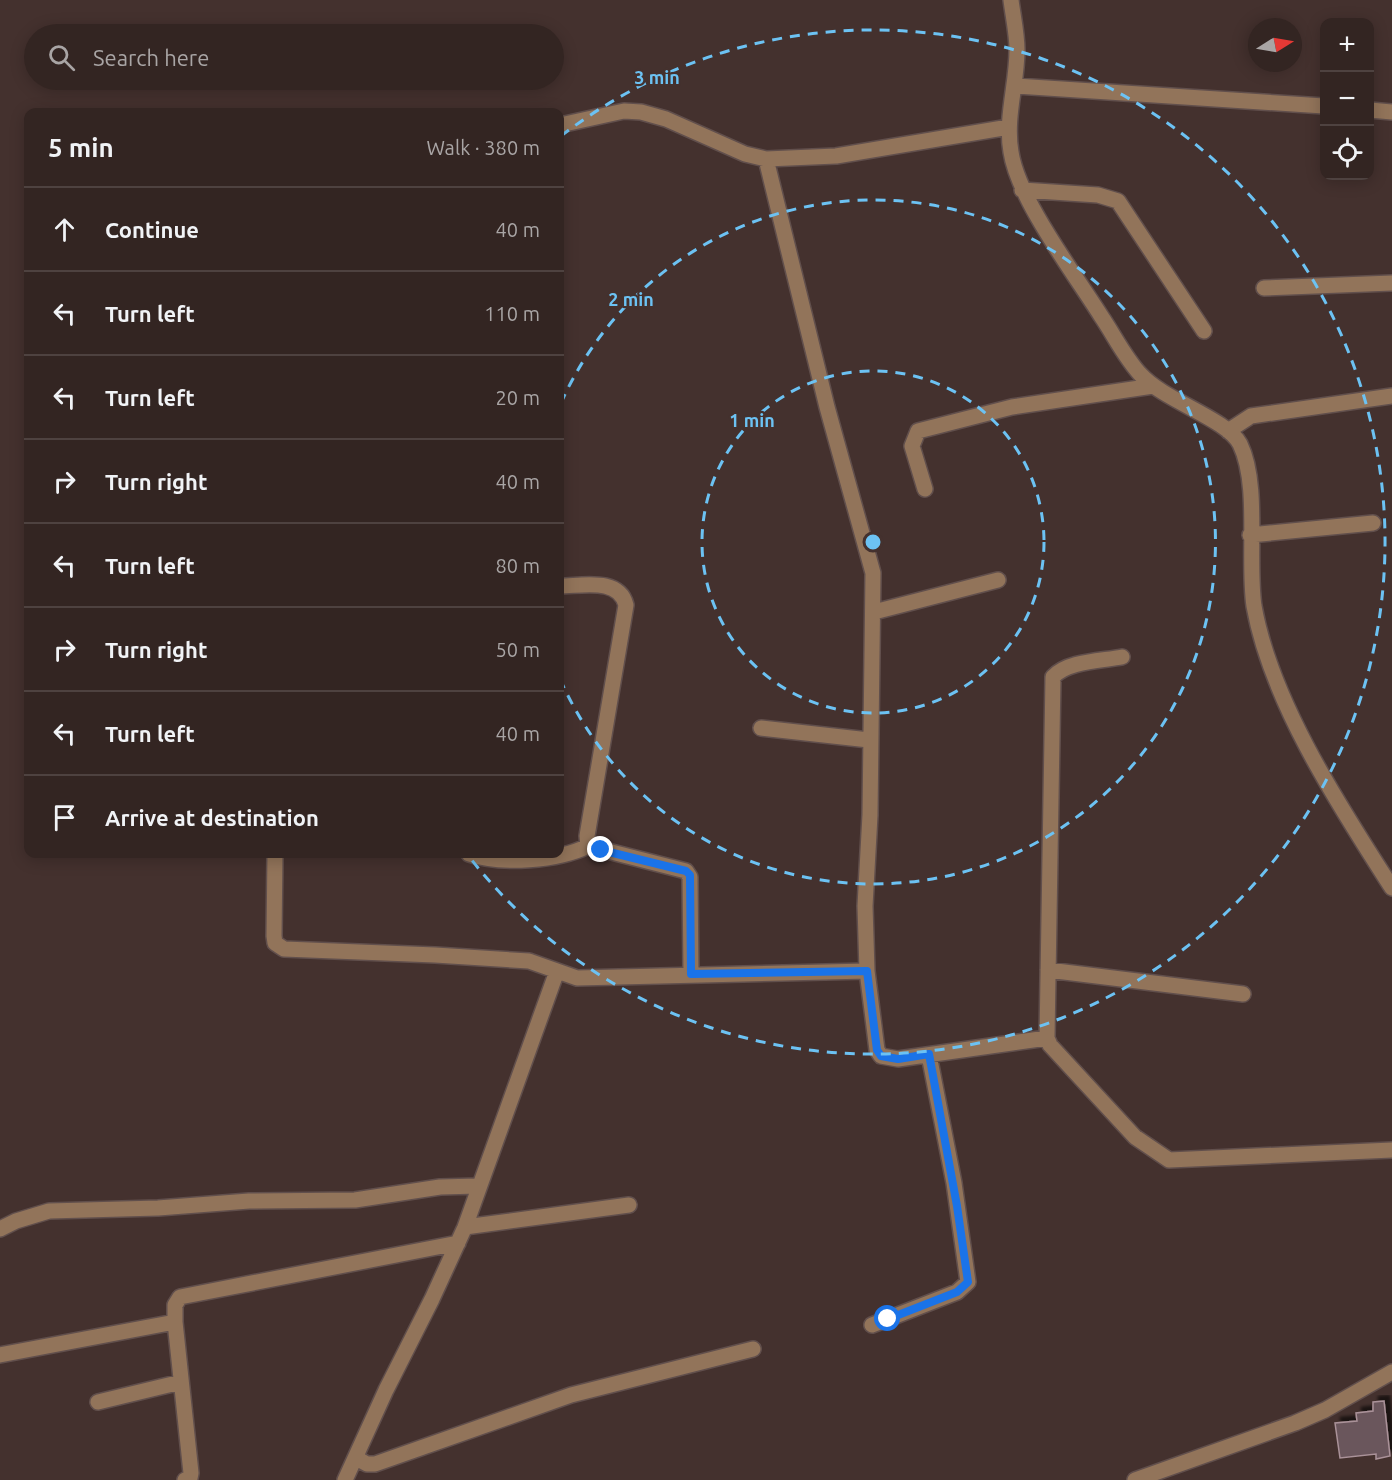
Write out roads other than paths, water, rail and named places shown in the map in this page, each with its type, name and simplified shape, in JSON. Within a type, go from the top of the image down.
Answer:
[{"type":"street","points":[[1011,0],[1017,49],[1009,127],[1010,152],[1022,190],[1139,373],[1169,398],[1228,430],[1240,445],[1247,467],[1250,573],[1255,607],[1273,670],[1338,804],[1392,888]]},
{"type":"street","points":[[1015,86],[1320,106]]},
{"type":"street","points":[[1374,110],[1392,112]]},
{"type":"street","points":[[564,124],[624,111],[640,112],[666,119],[745,154],[766,159],[836,156],[1009,127]]},
{"type":"street","points":[[766,159],[827,407],[871,559],[874,612],[869,740],[870,815],[865,906],[867,971],[877,1050],[881,1056],[898,1059],[1047,1038]]},
{"type":"street","points":[[1022,190],[1098,195],[1118,201],[1204,331]]},
{"type":"street","points":[[1264,288],[1392,283]]},
{"type":"street","points":[[925,489],[912,446],[918,431],[1012,407],[1153,386]]},
{"type":"street","points":[[1228,430],[1251,416],[1392,396]]},
{"type":"street","points":[[1250,535],[1373,523]]},
{"type":"street","points":[[874,612],[998,580]]},
{"type":"street","points":[[564,586],[610,586],[620,591],[626,605],[587,836],[588,846]]},
{"type":"street","points":[[1122,657],[1070,667],[1060,670],[1053,677],[1047,1038],[1054,1051],[1135,1137],[1169,1160],[1392,1150]]},
{"type":"street","points":[[761,728],[869,740]]},
{"type":"street","points":[[564,856],[588,846],[688,873],[691,974]]},
{"type":"street","points":[[275,858],[274,936],[280,948],[529,961],[578,978],[867,971]]},
{"type":"street","points":[[1048,970],[1243,994]]},
{"type":"street","points":[[345,1480],[465,1227],[557,971]]},
{"type":"street","points":[[872,1325],[957,1292],[968,1282],[957,1206],[929,1054]]},
{"type":"street","points":[[0,1229],[16,1221],[49,1211],[158,1208],[249,1201],[355,1200],[458,1185],[478,1186]]},
{"type":"street","points":[[465,1227],[629,1205]]},
{"type":"street","points":[[185,1480],[191,1476],[175,1322],[176,1300],[188,1294],[458,1243]]},
{"type":"street","points":[[0,1355],[175,1322]]},
{"type":"street","points":[[356,1458],[367,1464],[375,1464],[571,1395],[753,1349]]},
{"type":"street","points":[[1136,1480],[1326,1410],[1392,1372]]},
{"type":"street","points":[[98,1402],[181,1382]]}]
